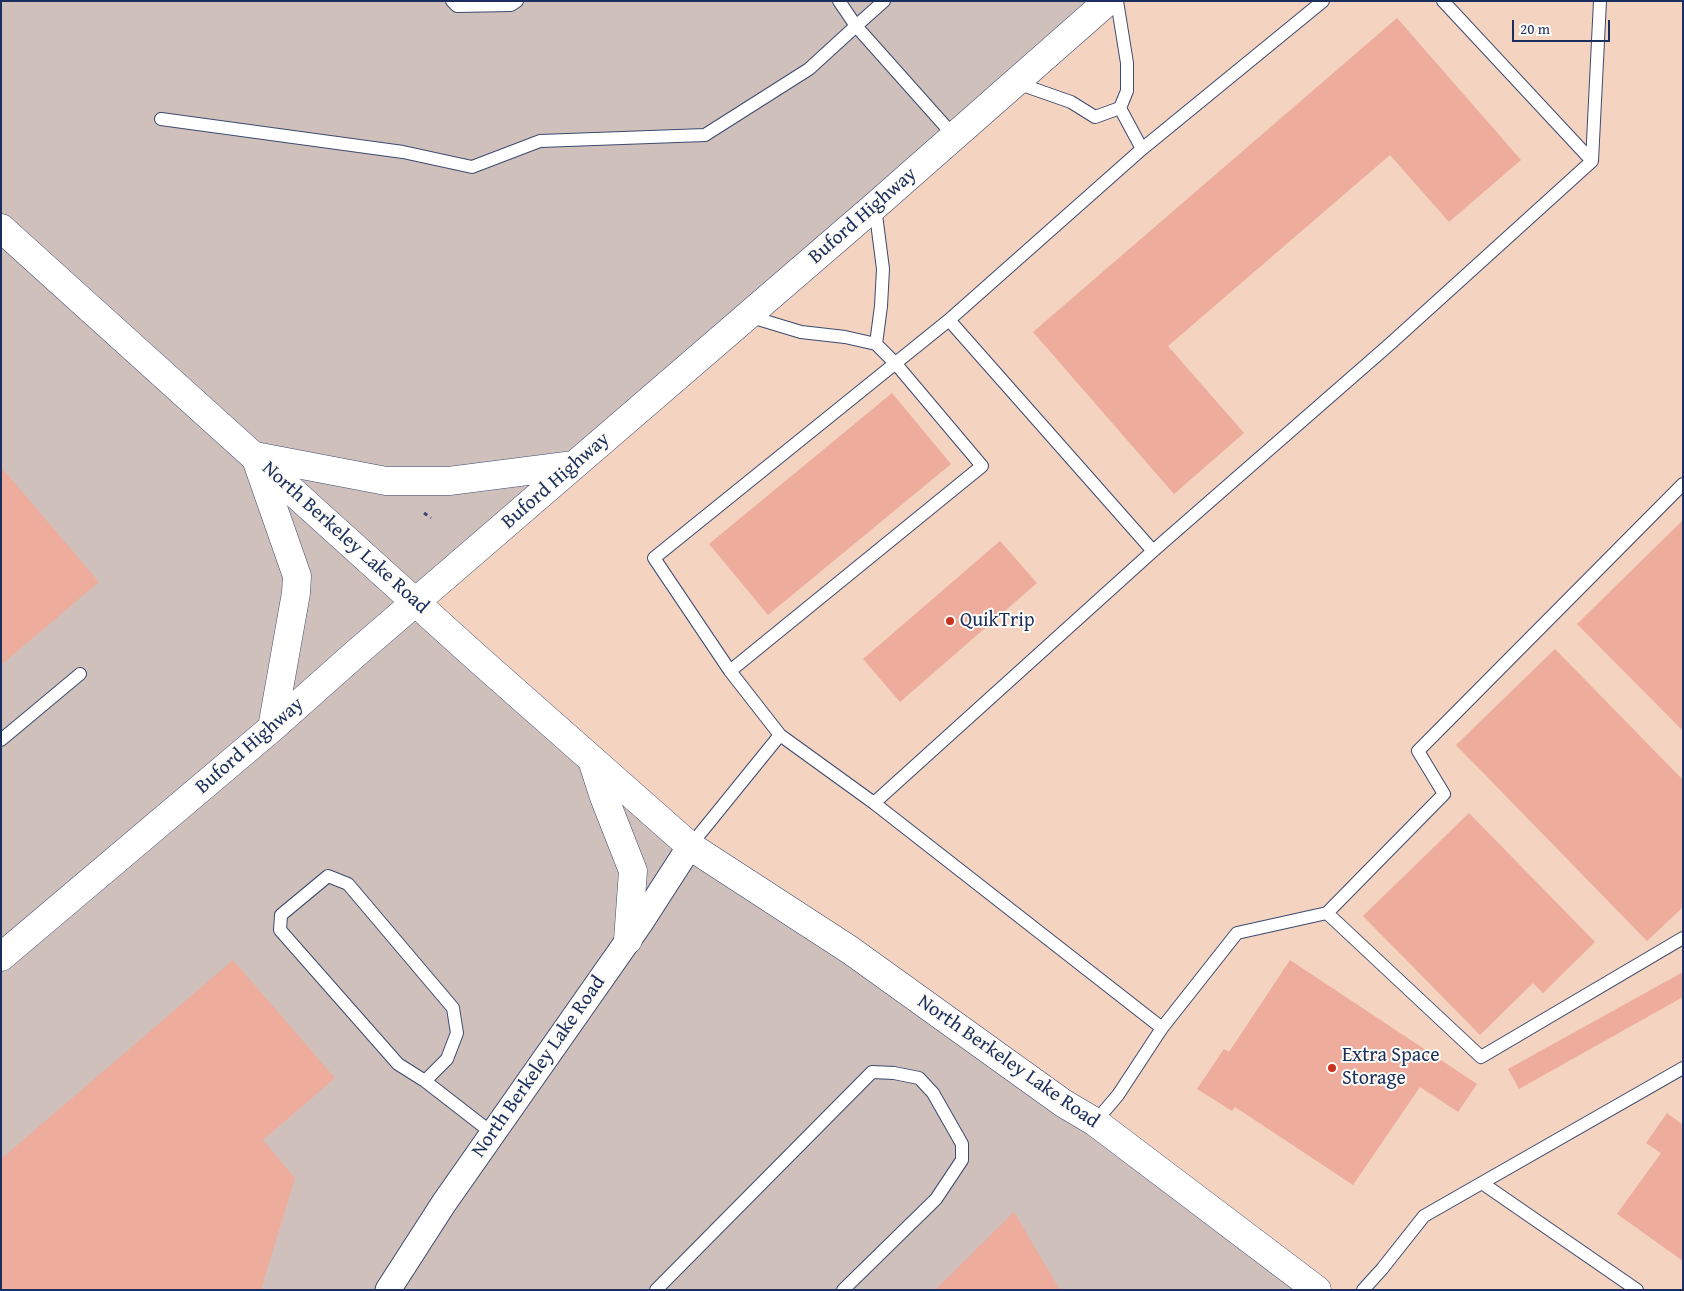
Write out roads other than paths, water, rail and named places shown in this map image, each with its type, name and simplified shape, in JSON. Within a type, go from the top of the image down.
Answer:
[{"type":"main road","name":"Buford Highway","points":[[1,957],[272,728],[416,601],[875,206],[1108,1]]},
{"type":"main road","name":"North Berkeley Lake Road","points":[[1,228],[476,657],[690,846],[850,950],[1063,1103],[1094,1122],[1316,1290]]},
{"type":"main road","points":[[255,456],[386,481],[449,481],[574,466]]},
{"type":"main road","points":[[255,456],[297,576],[296,593],[272,728]]},
{"type":"main road","points":[[591,758],[633,871],[628,940]]},
{"type":"street","name":"North Berkeley Lake Road","points":[[388,1290],[444,1203],[628,940],[690,846]]},
{"type":"lane","points":[[452,1],[457,6],[510,5],[516,1]]},
{"type":"lane","points":[[839,1],[856,26],[954,136]]},
{"type":"lane","points":[[161,119],[403,152],[472,167],[540,141],[705,134],[809,69],[884,1]]},
{"type":"lane","points":[[1014,82],[1071,102],[1095,117],[1120,108],[1127,91],[1127,63],[1117,1]]},
{"type":"lane","points":[[1162,1028],[874,804],[780,735],[730,671],[654,558],[949,320],[1142,149],[1323,1]]},
{"type":"lane","points":[[1443,1],[1592,161]]},
{"type":"lane","points":[[874,804],[1153,551],[1390,344],[1592,161],[1600,1]]},
{"type":"lane","points":[[1120,108],[1142,149]]},
{"type":"lane","points":[[875,206],[883,269],[876,344]]},
{"type":"lane","points":[[730,671],[982,466],[896,364],[876,344],[845,337],[801,332],[748,316]]},
{"type":"lane","points":[[949,320],[1153,551]]},
{"type":"lane","points":[[1094,1122],[1118,1095],[1162,1028],[1237,933],[1327,913],[1444,794],[1418,751],[1683,484]]},
{"type":"lane","points":[[1,740],[80,674]]},
{"type":"lane","points":[[690,846],[780,735]]},
{"type":"lane","points":[[425,1081],[447,1059],[457,1033],[453,1008],[348,884],[328,876],[282,915],[280,930],[398,1064],[425,1081],[492,1133]]},
{"type":"lane","points":[[1327,913],[1481,1057],[1683,938]]},
{"type":"lane","points":[[656,1290],[872,1072],[894,1073],[919,1078],[933,1093],[958,1136],[962,1144],[962,1160],[936,1199],[843,1290]]},
{"type":"lane","points":[[1363,1290],[1424,1216],[1680,1074]]},
{"type":"lane","points":[[1482,1183],[1637,1290]]},
{"type":"place","name":"QuikTrip","points":[[950,621]]},
{"type":"place","name":"Extra Space Storage","points":[[1332,1068]]}]
